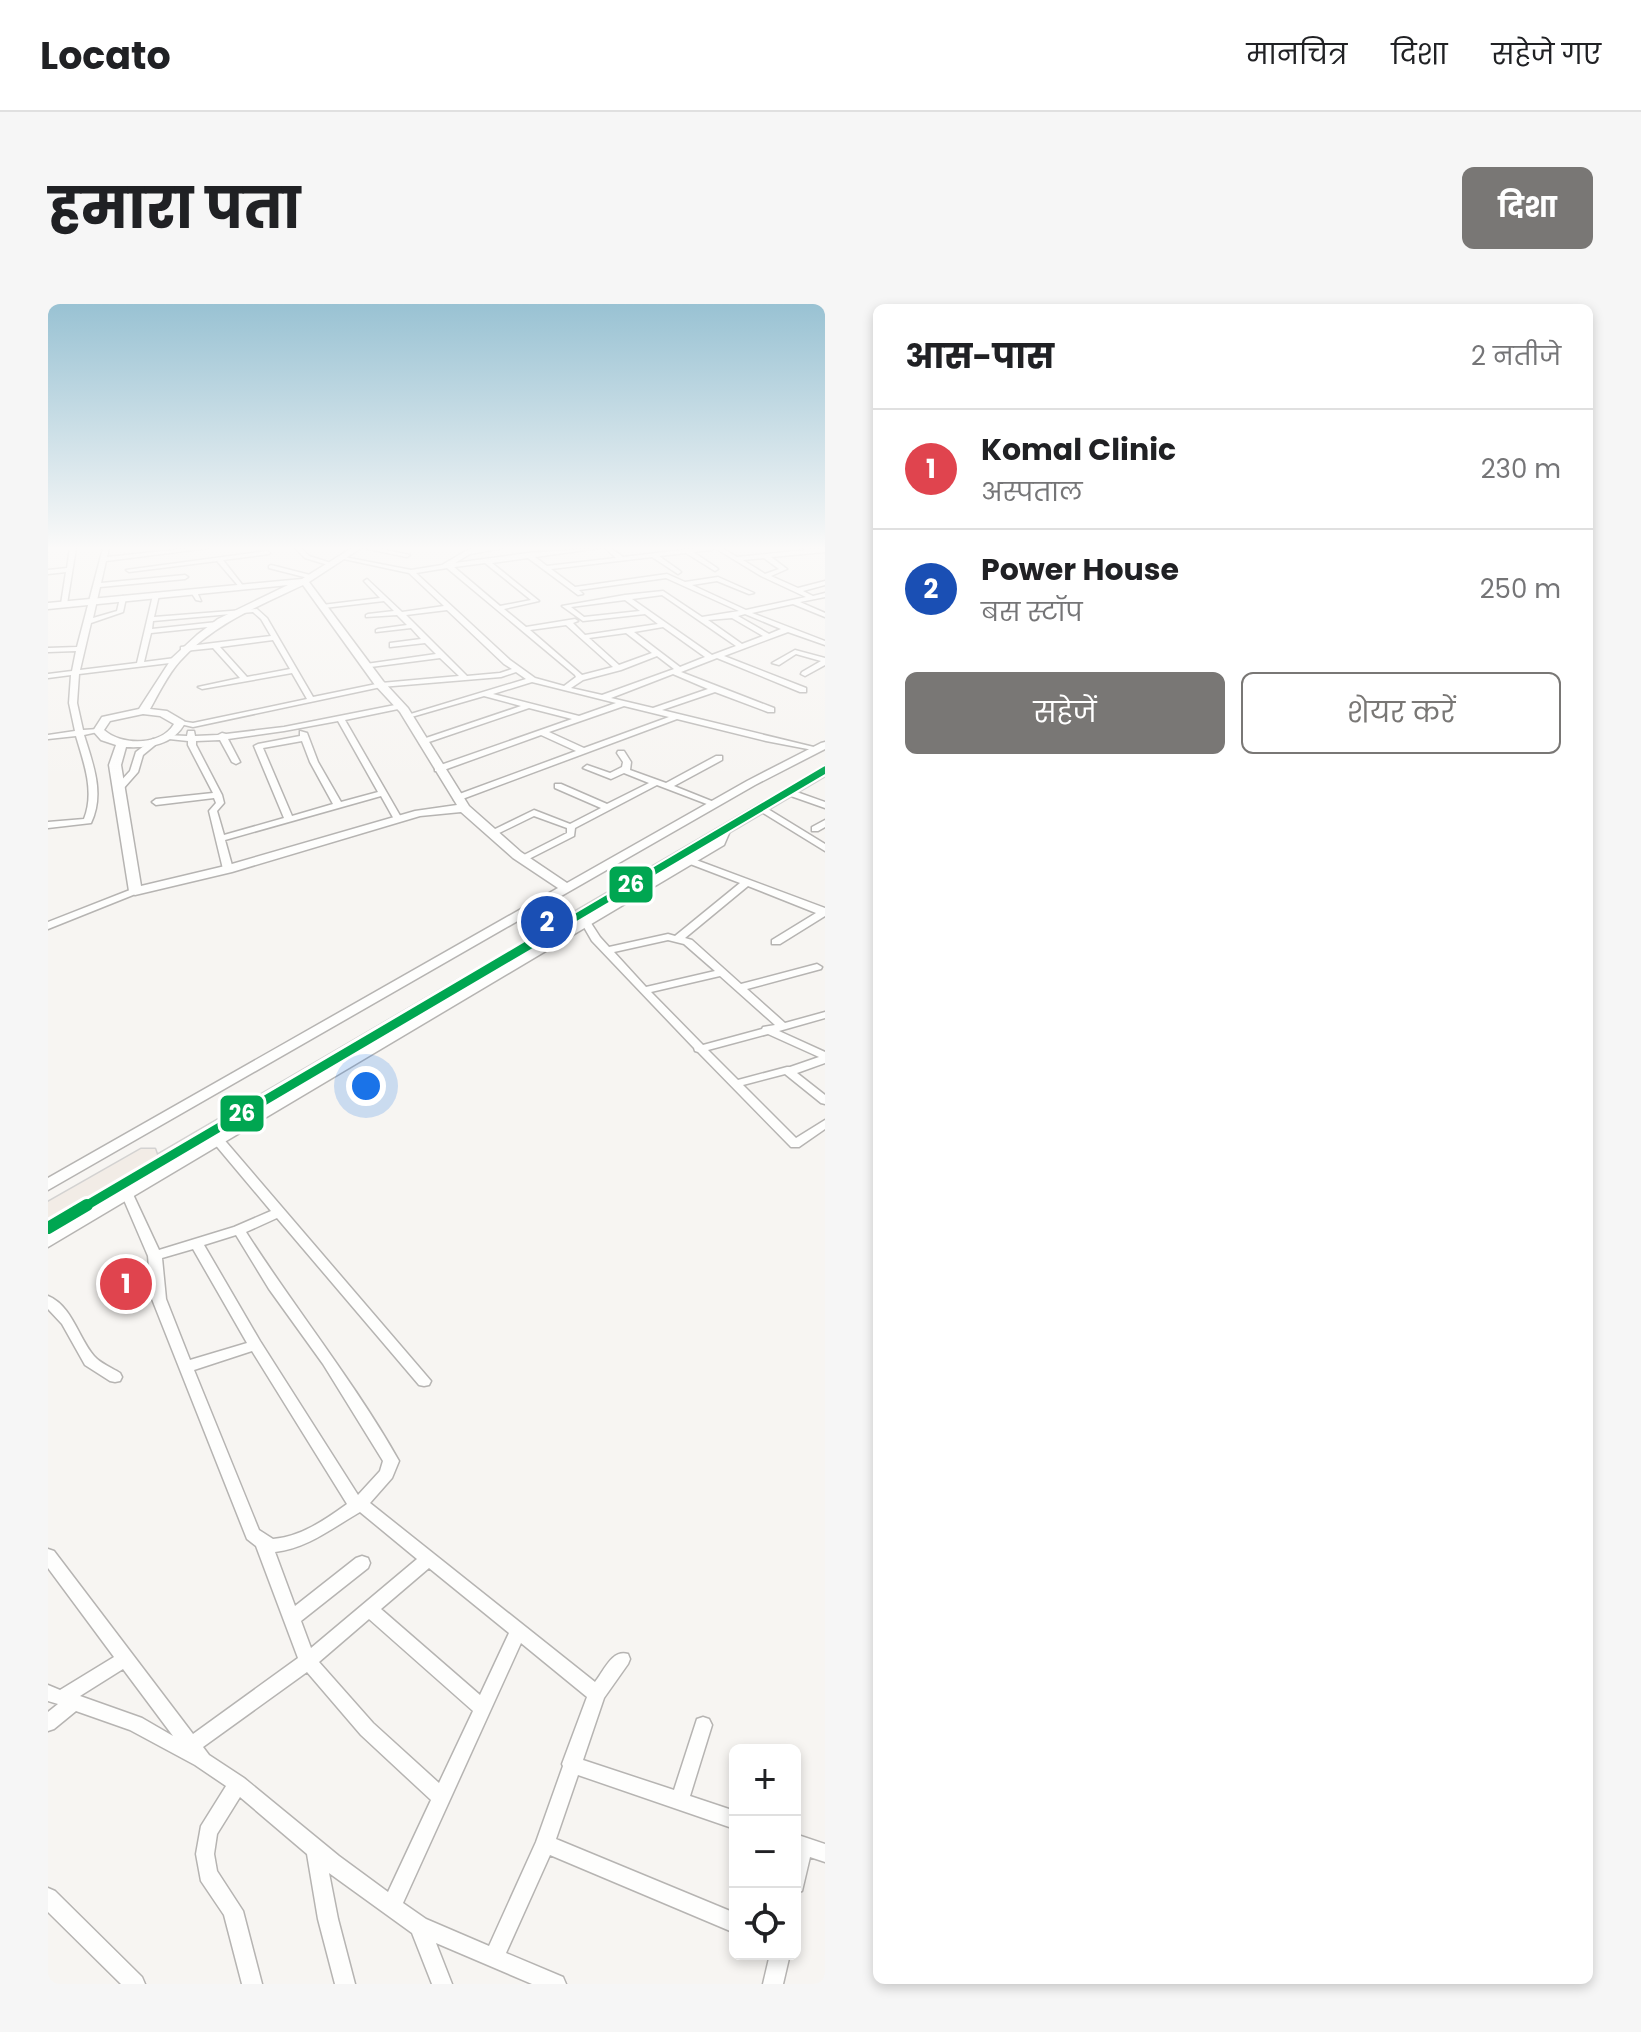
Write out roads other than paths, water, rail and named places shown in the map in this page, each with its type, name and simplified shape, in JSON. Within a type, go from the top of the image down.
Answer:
[{"type":"highway","points":[[48,1211],[823,752]]},
{"type":"highway","points":[[48,1228],[791,793],[825,770]]},
{"type":"street","points":[[48,825],[88,821],[92,815],[91,774],[77,734],[74,673],[87,626]]},
{"type":"street","points":[[140,664],[149,626]]},
{"type":"street","points":[[148,631],[193,626]]},
{"type":"street","points":[[143,711],[184,649],[214,626]]},
{"type":"street","points":[[269,626],[310,698]]},
{"type":"street","points":[[338,626],[366,666],[408,716],[460,803],[523,859],[566,888]]},
{"type":"street","points":[[378,631],[410,626]]},
{"type":"street","points":[[413,626],[464,677]]},
{"type":"street","points":[[468,626],[532,680]]},
{"type":"street","points":[[520,626],[580,678]]},
{"type":"street","points":[[523,629],[543,626]]},
{"type":"street","points":[[572,626],[618,668]]},
{"type":"street","points":[[584,637],[656,626]]},
{"type":"street","points":[[667,626],[715,657],[803,690]]},
{"type":"street","points":[[712,626],[742,647]]},
{"type":"street","points":[[752,626],[769,637]]},
{"type":"street","points":[[778,626],[825,643]]},
{"type":"street","points":[[605,697],[786,630]]},
{"type":"street","points":[[628,631],[677,671],[771,710]]},
{"type":"street","points":[[184,649],[275,638]]},
{"type":"street","points":[[393,645],[428,640]]},
{"type":"street","points":[[216,647],[245,679]]},
{"type":"street","points":[[48,650],[80,649]]},
{"type":"street","points":[[753,671],[795,652],[825,661]]},
{"type":"street","points":[[567,687],[580,678],[658,653]]},
{"type":"street","points":[[366,666],[443,655]]},
{"type":"street","points":[[48,676],[175,660]]},
{"type":"street","points":[[805,674],[825,661]]},
{"type":"street","points":[[48,737],[98,731],[106,719],[143,711],[163,713],[180,723],[193,725],[381,685],[501,675],[518,669]]},
{"type":"street","points":[[202,687],[293,671]]},
{"type":"street","points":[[501,675],[514,685]]},
{"type":"street","points":[[408,716],[532,680],[823,752]]},
{"type":"street","points":[[655,710],[715,689]]},
{"type":"street","points":[[481,694],[581,719]]},
{"type":"street","points":[[438,769],[625,703]]},
{"type":"street","points":[[271,706],[287,727]]},
{"type":"street","points":[[169,737],[190,740],[287,727],[400,706]]},
{"type":"street","points":[[423,742],[528,706]]},
{"type":"street","points":[[48,926],[135,891],[228,869],[460,803],[583,751],[678,716]]},
{"type":"street","points":[[340,718],[398,819]]},
{"type":"street","points":[[98,731],[101,736],[122,743],[156,741],[169,737],[178,730],[180,723]]},
{"type":"street","points":[[193,725],[190,740],[220,803],[213,811],[228,869]]},
{"type":"street","points":[[300,725],[338,805]]},
{"type":"street","points":[[543,733],[583,751]]},
{"type":"street","points":[[222,735],[236,762]]},
{"type":"street","points":[[289,820],[258,746],[305,738]]},
{"type":"street","points":[[120,787],[134,772],[139,754],[156,741]]},
{"type":"street","points":[[122,743],[115,765],[135,891]]},
{"type":"street","points":[[48,1185],[715,804],[823,752]]},
{"type":"street","points":[[587,768],[611,776],[625,769],[627,762],[621,753]]},
{"type":"street","points":[[492,833],[534,813],[571,827],[719,758]]},
{"type":"street","points":[[625,769],[715,804]]},
{"type":"street","points":[[558,786],[608,808]]},
{"type":"street","points":[[220,839],[383,793]]},
{"type":"street","points":[[791,793],[825,805]]},
{"type":"street","points":[[156,802],[218,795]]},
{"type":"street","points":[[763,809],[825,848]]},
{"type":"street","points":[[815,829],[825,823]]},
{"type":"street","points":[[523,859],[571,834],[571,827]]},
{"type":"street","points":[[48,1241],[720,842],[724,831]]},
{"type":"street","points":[[688,860],[824,912]]},
{"type":"street","points":[[679,938],[746,883]]},
{"type":"street","points":[[776,942],[824,912]]},
{"type":"street","points":[[586,922],[607,951],[644,991],[795,1144],[825,1124]]},
{"type":"street","points":[[607,951],[668,937],[679,938],[688,942],[781,1025]]},
{"type":"street","points":[[739,988],[817,967]]},
{"type":"street","points":[[644,991],[721,973]]},
{"type":"street","points":[[699,1049],[781,1025],[823,1018]]},
{"type":"street","points":[[767,1029],[825,1058]]},
{"type":"street","points":[[735,1084],[791,1071],[825,1058]]},
{"type":"street","points":[[791,1071],[825,1101]]},
{"type":"street","points":[[217,1139],[424,1381]]},
{"type":"street","points":[[127,1193],[155,1256],[159,1299],[253,1534],[273,1546],[290,1544],[359,1505],[391,1471],[390,1455],[239,1230]]},
{"type":"street","points":[[155,1256],[239,1230],[279,1212]]},
{"type":"street","points":[[196,1243],[255,1345],[359,1505],[597,1694]]},
{"type":"street","points":[[48,1301],[67,1321],[90,1361],[115,1377]]},
{"type":"street","points":[[186,1367],[255,1345]]},
{"type":"street","points":[[263,1542],[308,1661],[367,1729],[442,1798]]},
{"type":"street","points":[[48,1556],[123,1660],[203,1761]]},
{"type":"street","points":[[190,1746],[308,1661],[428,1559]]},
{"type":"street","points":[[292,1618],[362,1563]]},
{"type":"street","points":[[369,1609],[482,1708]]},
{"type":"street","points":[[392,1906],[517,1633]]},
{"type":"street","points":[[494,1957],[545,1844],[597,1694],[622,1659]]},
{"type":"street","points":[[48,1723],[61,1698],[123,1660]]},
{"type":"street","points":[[61,1698],[136,1724],[203,1761],[238,1784],[316,1850],[419,1926],[556,1984]]},
{"type":"street","points":[[680,1799],[703,1725]]},
{"type":"street","points":[[571,1764],[729,1818]]},
{"type":"street","points":[[238,1784],[208,1832],[205,1854],[208,1874],[233,1911],[252,1984]]},
{"type":"street","points":[[545,1844],[729,1921]]},
{"type":"street","points":[[801,1846],[825,1853]]},
{"type":"street","points":[[316,1850],[328,1919],[345,1984]]},
{"type":"street","points":[[48,1898],[135,1984]]},
{"type":"street","points":[[419,1926],[442,1984]]},
{"type":"street","points":[[773,1984],[779,1960]]},
{"type":"place","name":"Power House","points":[[547,922]]},
{"type":"place","name":"Komal Clinic","points":[[126,1284]]}]
